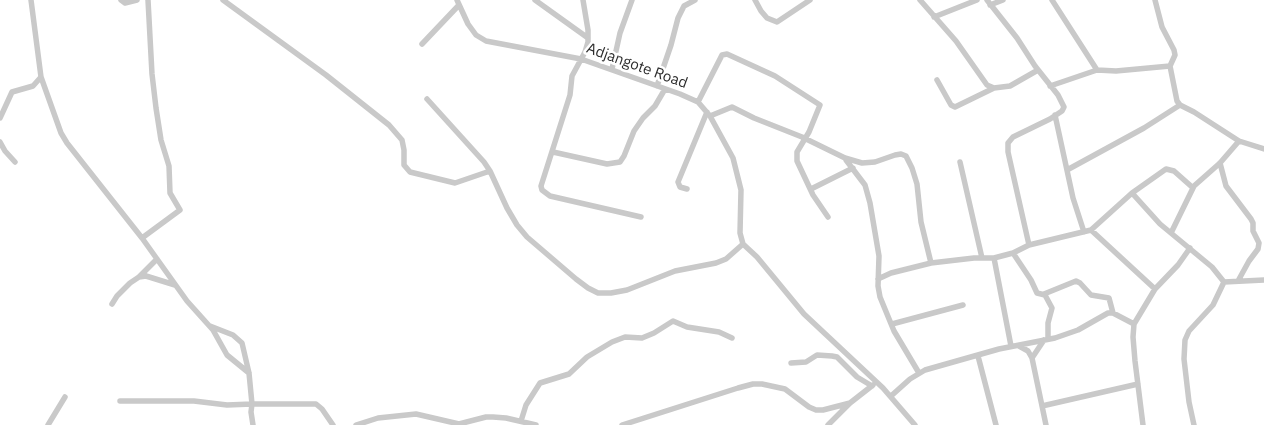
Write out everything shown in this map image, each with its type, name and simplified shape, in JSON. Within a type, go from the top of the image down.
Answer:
[{"type":"street","points":[[31,0],[42,77],[61,133],[142,238],[187,302],[219,338],[227,355],[249,373]]},
{"type":"street","points":[[121,0],[126,3],[137,0]]},
{"type":"street","points":[[142,238],[180,210],[170,193],[169,166],[161,140],[156,108],[148,0]]},
{"type":"street","points":[[223,0],[326,75],[389,125],[402,140],[404,166],[410,172],[455,183],[490,171]]},
{"type":"street","points":[[535,0],[588,38]]},
{"type":"street","points":[[583,0],[588,38],[585,52],[572,76],[570,95],[541,186],[545,194],[641,217]]},
{"type":"street","points":[[612,69],[620,33],[632,0]]},
{"type":"street","points":[[657,86],[678,18],[684,6],[695,0]]},
{"type":"street","points":[[755,0],[767,18],[777,22],[810,0]]},
{"type":"street","points":[[920,0],[956,42],[980,77],[994,88]]},
{"type":"street","points":[[934,17],[977,0]]},
{"type":"street","points":[[988,2],[1003,0]]},
{"type":"street","points":[[1052,0],[1096,70]]},
{"type":"street","points":[[1155,0],[1162,27],[1174,50],[1175,56],[1170,66],[1177,101],[1180,105],[1239,141],[1264,149]]},
{"type":"street","points":[[988,2],[1005,21],[1064,107],[1055,115],[1013,137],[1008,143],[1008,152],[1029,245]]},
{"type":"street","points":[[422,44],[458,3]]},
{"type":"street","name":"Adjangote Road","points":[[458,3],[468,24],[476,35],[486,41],[581,58],[698,102],[709,114],[733,158],[740,190],[740,233],[743,244]]},
{"type":"street","points":[[698,102],[720,57],[727,54],[775,76],[820,105],[809,132],[802,137],[797,152],[797,161],[828,217]]},
{"type":"street","points":[[1050,86],[1096,70],[1116,71],[1170,66]]},
{"type":"street","points":[[937,80],[951,105],[955,107],[994,88],[1010,86],[1038,70]]},
{"type":"street","points":[[0,118],[5,97],[15,90],[33,86],[42,77]]},
{"type":"street","points":[[553,152],[607,164],[620,162],[634,131],[655,106],[665,89]]},
{"type":"street","points":[[427,99],[464,138],[490,171],[507,208],[527,237],[582,283],[598,293],[627,290],[675,271],[716,264],[726,259],[743,244],[757,257],[804,314],[874,384],[892,396],[915,425]]},
{"type":"street","points":[[1067,170],[1144,128],[1180,105]]},
{"type":"street","points":[[687,189],[680,187],[678,182],[709,114],[732,107],[845,158],[862,163],[875,162],[901,154],[909,160],[917,184],[921,222],[931,262]]},
{"type":"street","points":[[1055,115],[1073,198],[1084,232]]},
{"type":"street","points":[[1171,233],[1194,186],[1239,141]]},
{"type":"street","points":[[0,143],[15,162]]},
{"type":"street","points":[[845,158],[865,186],[870,203],[879,256],[878,280],[880,297],[903,348],[919,373]]},
{"type":"street","points":[[960,162],[982,258]]},
{"type":"street","points":[[1220,162],[1226,186],[1251,219],[1253,231],[1259,243],[1258,249],[1248,260],[1238,281]]},
{"type":"street","points":[[858,175],[862,163]]},
{"type":"street","points":[[811,189],[853,168]]},
{"type":"street","points":[[878,280],[891,273],[931,262],[994,258],[1013,253],[1029,245],[1091,230],[1132,193],[1166,169],[1174,170],[1194,186]]},
{"type":"street","points":[[1132,193],[1146,210],[1212,267],[1224,282]]},
{"type":"street","points":[[1091,230],[1155,289]]},
{"type":"street","points":[[1141,425],[1133,337],[1134,324],[1155,289],[1190,248]]},
{"type":"street","points":[[1013,253],[1031,280],[1037,293],[1044,294],[1076,281],[1091,295],[1109,298],[1112,313]]},
{"type":"street","points":[[1185,256],[1197,254]]},
{"type":"street","points":[[994,258],[1014,346]]},
{"type":"street","points":[[112,304],[130,283],[157,259]]},
{"type":"street","points":[[139,277],[146,276],[177,286]]},
{"type":"street","points":[[1224,282],[1264,280]]},
{"type":"street","points":[[1194,425],[1189,402],[1184,358],[1185,340],[1189,331],[1213,305],[1224,282]]},
{"type":"street","points":[[1032,358],[1046,340],[1052,308],[1044,294]]},
{"type":"street","points":[[892,324],[963,305]]},
{"type":"street","points":[[892,396],[919,373],[1078,330],[1108,313],[1112,313],[1134,324]]},
{"type":"street","points":[[521,421],[526,406],[540,383],[569,374],[588,357],[612,342],[625,337],[642,338],[673,321],[687,327],[718,332],[732,338]]},
{"type":"street","points":[[210,326],[238,338],[244,348],[249,373],[253,425]]},
{"type":"street","points":[[1014,346],[1028,351],[1032,358],[1046,425]]},
{"type":"street","points":[[791,363],[806,362],[817,355],[832,356],[837,358],[857,377],[874,384]]},
{"type":"street","points":[[978,356],[996,425]]},
{"type":"street","points":[[622,425],[750,385],[762,384],[785,389],[816,410],[850,403]]},
{"type":"street","points":[[828,425],[850,403],[874,384]]},
{"type":"street","points":[[1042,406],[1138,384]]},
{"type":"street","points":[[48,425],[65,397]]},
{"type":"street","points":[[120,401],[312,404],[322,409],[326,422],[333,425]]},
{"type":"street","points":[[356,425],[378,418],[416,414],[459,424],[486,417],[506,418],[536,425]]}]
